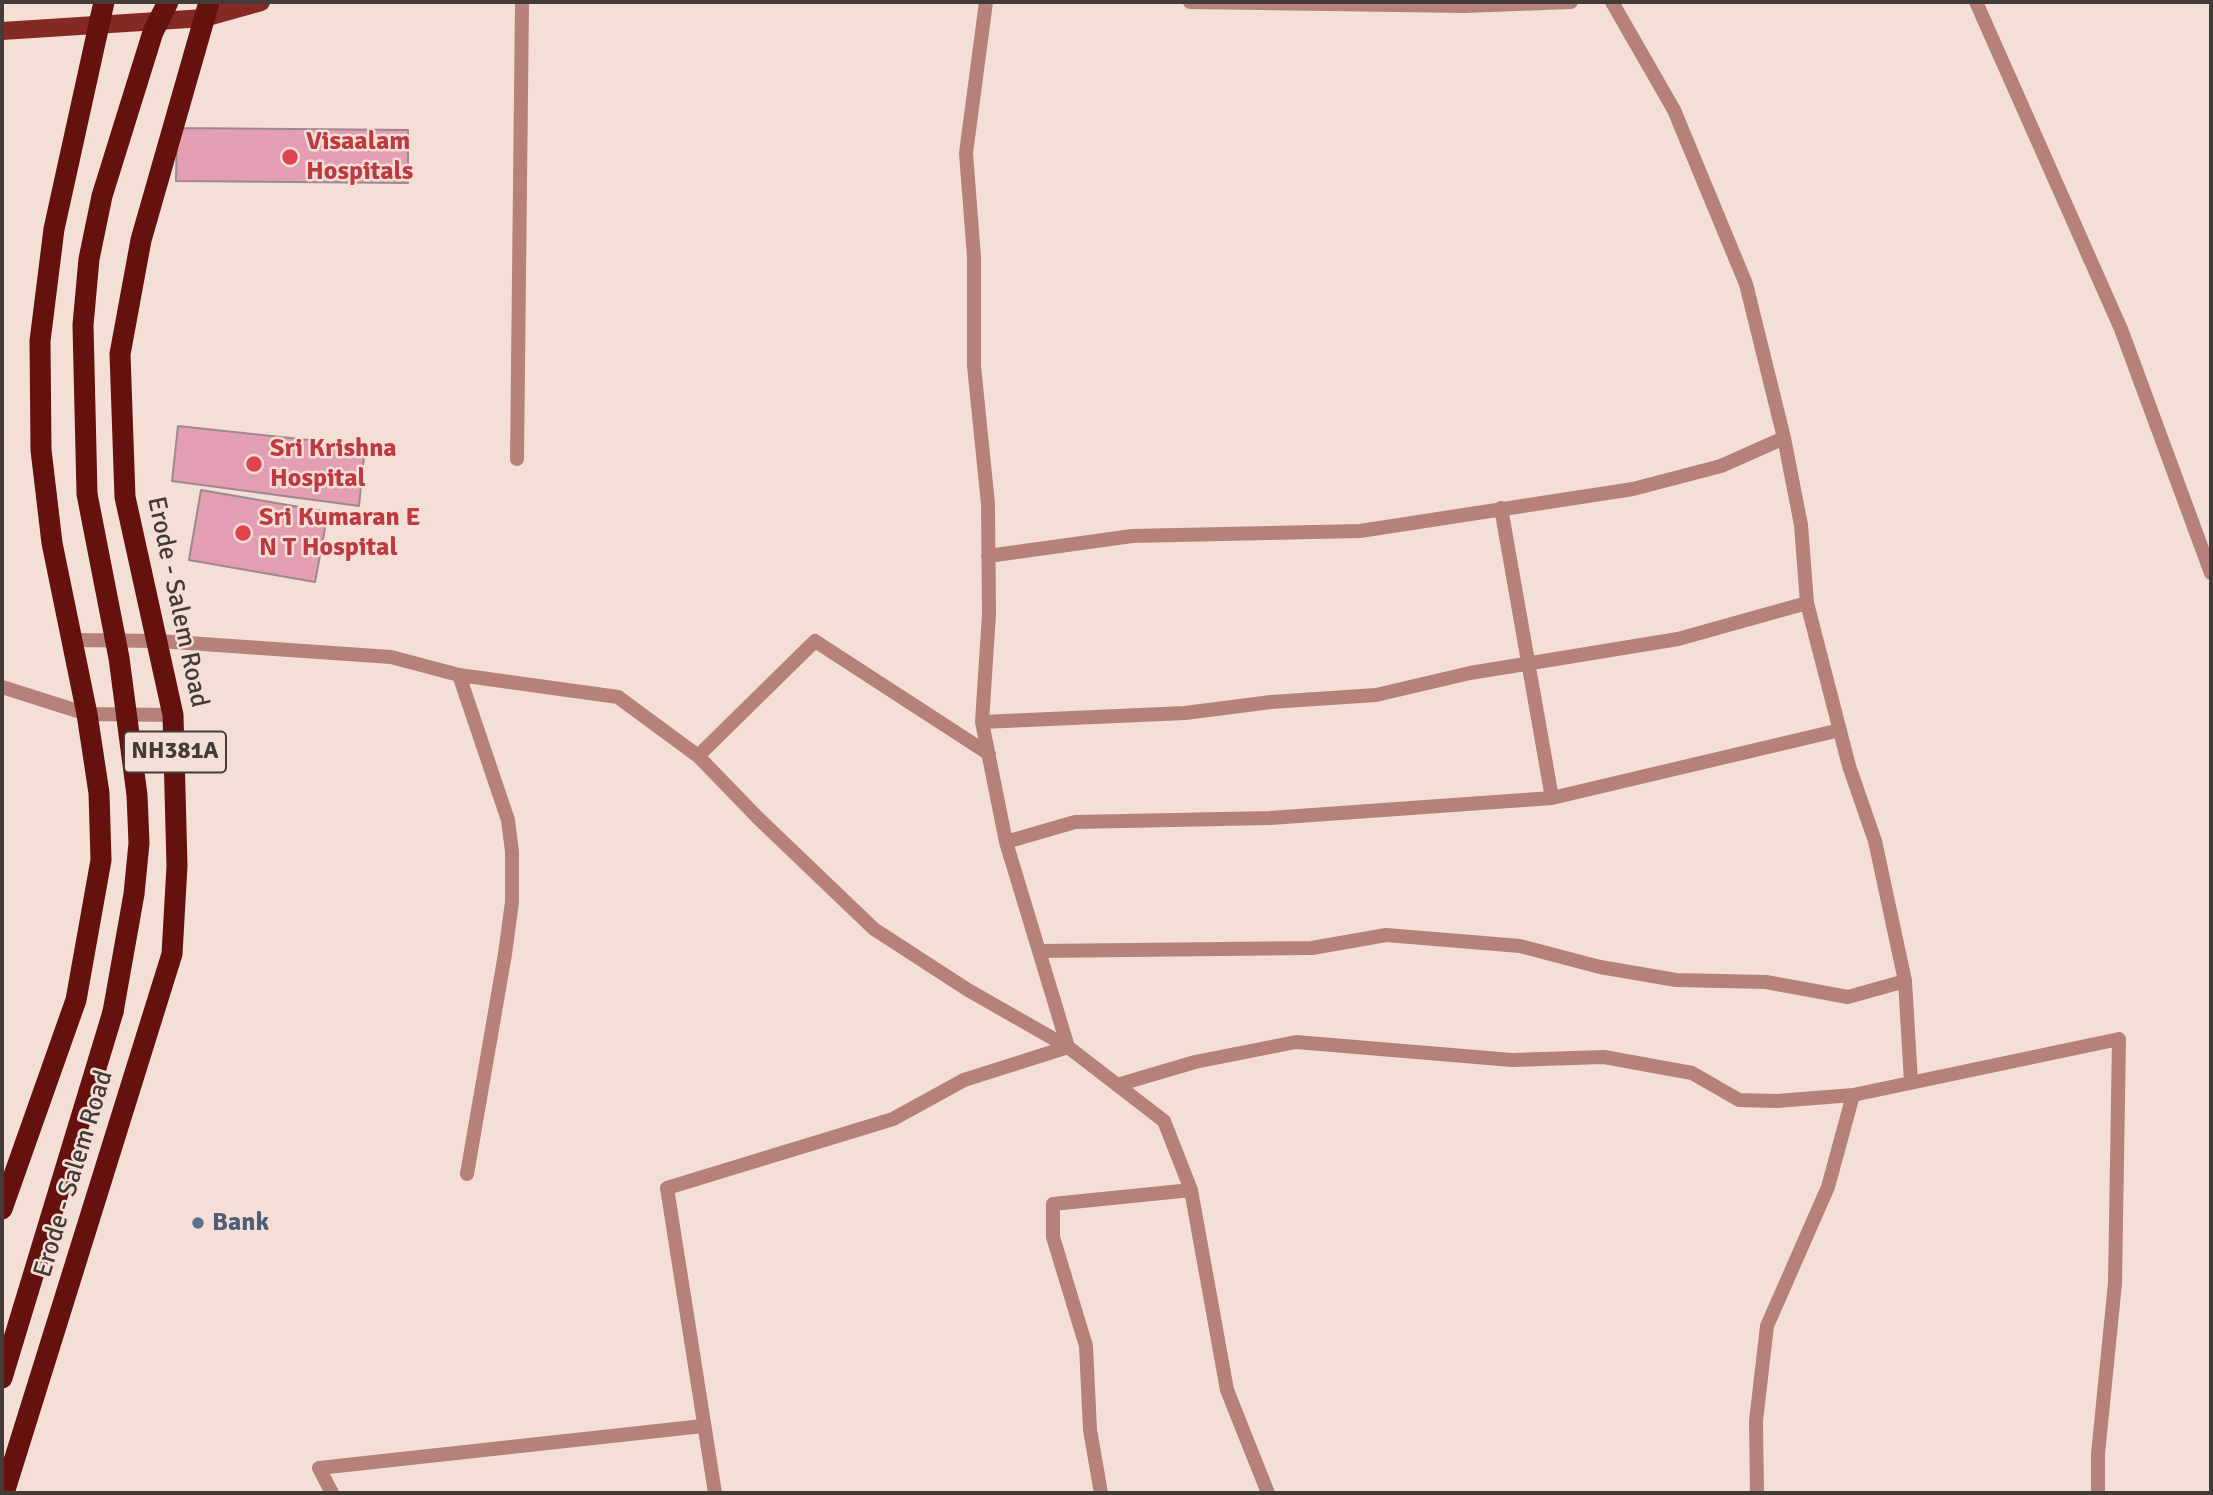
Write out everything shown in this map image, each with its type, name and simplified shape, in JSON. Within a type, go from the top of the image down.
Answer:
[{"type":"highway","name":"Erode - Salem Road","points":[[2,1209],[76,1000],[101,860],[99,793],[87,714],[52,543],[41,450],[40,341],[54,229],[104,2]]},
{"type":"highway","points":[[2,1378],[113,1012],[134,894],[139,843],[138,795],[119,658],[87,494],[83,325],[89,259],[102,196],[153,32],[168,2]]},
{"type":"highway","name":"Erode - Salem Road","points":[[4,1493],[172,954],[177,866],[173,715],[159,641],[125,497],[120,354],[141,240],[206,10]]},
{"type":"main road","points":[[2,31],[99,23],[261,2]]},
{"type":"street","points":[[517,458],[522,2]]},
{"type":"street","points":[[986,2],[966,153],[974,257],[974,366],[988,504],[982,722],[1006,842],[1068,1047]]},
{"type":"street","points":[[1190,2],[1464,6],[1572,2]]},
{"type":"street","points":[[1612,2],[1674,110],[1746,284],[1784,438],[1801,525],[1807,603],[1840,730],[1875,841],[1905,981],[1911,1082]]},
{"type":"street","points":[[1976,2],[2121,329],[2211,573]]},
{"type":"street","points":[[988,556],[1132,536],[1360,531],[1633,489],[1721,466],[1784,438]]},
{"type":"street","points":[[1501,509],[1552,798]]},
{"type":"street","points":[[982,722],[1185,713],[1271,702],[1376,695],[1530,662],[1678,639],[1807,603]]},
{"type":"street","points":[[73,640],[159,641],[391,657],[459,675],[618,697],[698,755],[758,818],[874,929],[968,990],[1068,1047],[1164,1121],[1191,1190],[1227,1390],[1268,1493]]},
{"type":"street","points":[[698,755],[815,641],[989,754]]},
{"type":"street","points":[[459,675],[508,820],[512,852],[512,902],[505,954],[467,1174]]},
{"type":"street","points":[[2,687],[87,714],[173,715]]},
{"type":"street","points":[[1006,842],[1074,822],[1270,818],[1552,798],[1840,730]]},
{"type":"street","points":[[1039,951],[1312,948],[1386,935],[1520,946],[1600,967],[1675,980],[1766,982],[1848,997],[1905,981]]},
{"type":"street","points":[[1117,1085],[1195,1062],[1296,1042],[1512,1060],[1604,1057],[1692,1073],[1739,1100],[1853,1095],[2119,1039],[2115,1283],[2098,1454],[2098,1493]]},
{"type":"street","points":[[715,1493],[667,1188],[893,1119],[964,1080],[1068,1047]]},
{"type":"street","points":[[1757,1493],[1756,1422],[1767,1326],[1828,1187],[1853,1095]]},
{"type":"street","points":[[1101,1493],[1090,1430],[1086,1346],[1053,1237],[1053,1205],[1191,1190]]},
{"type":"street","points":[[332,1493],[319,1468],[703,1426]]},
{"type":"building","points":[[177,128],[408,130],[408,183],[176,181]]},
{"type":"building","points":[[178,426],[365,446],[359,506],[172,481]]},
{"type":"building","points":[[201,490],[328,512],[315,582],[189,560]]},
{"type":"place","name":"Visaalam Hospitals","points":[[290,157]]},
{"type":"place","name":"Sri Krishna Hospital","points":[[254,464]]},
{"type":"place","name":"Sri Kumaran E N T Hospital","points":[[243,533]]},
{"type":"place","name":"Bank","points":[[198,1223]]}]
